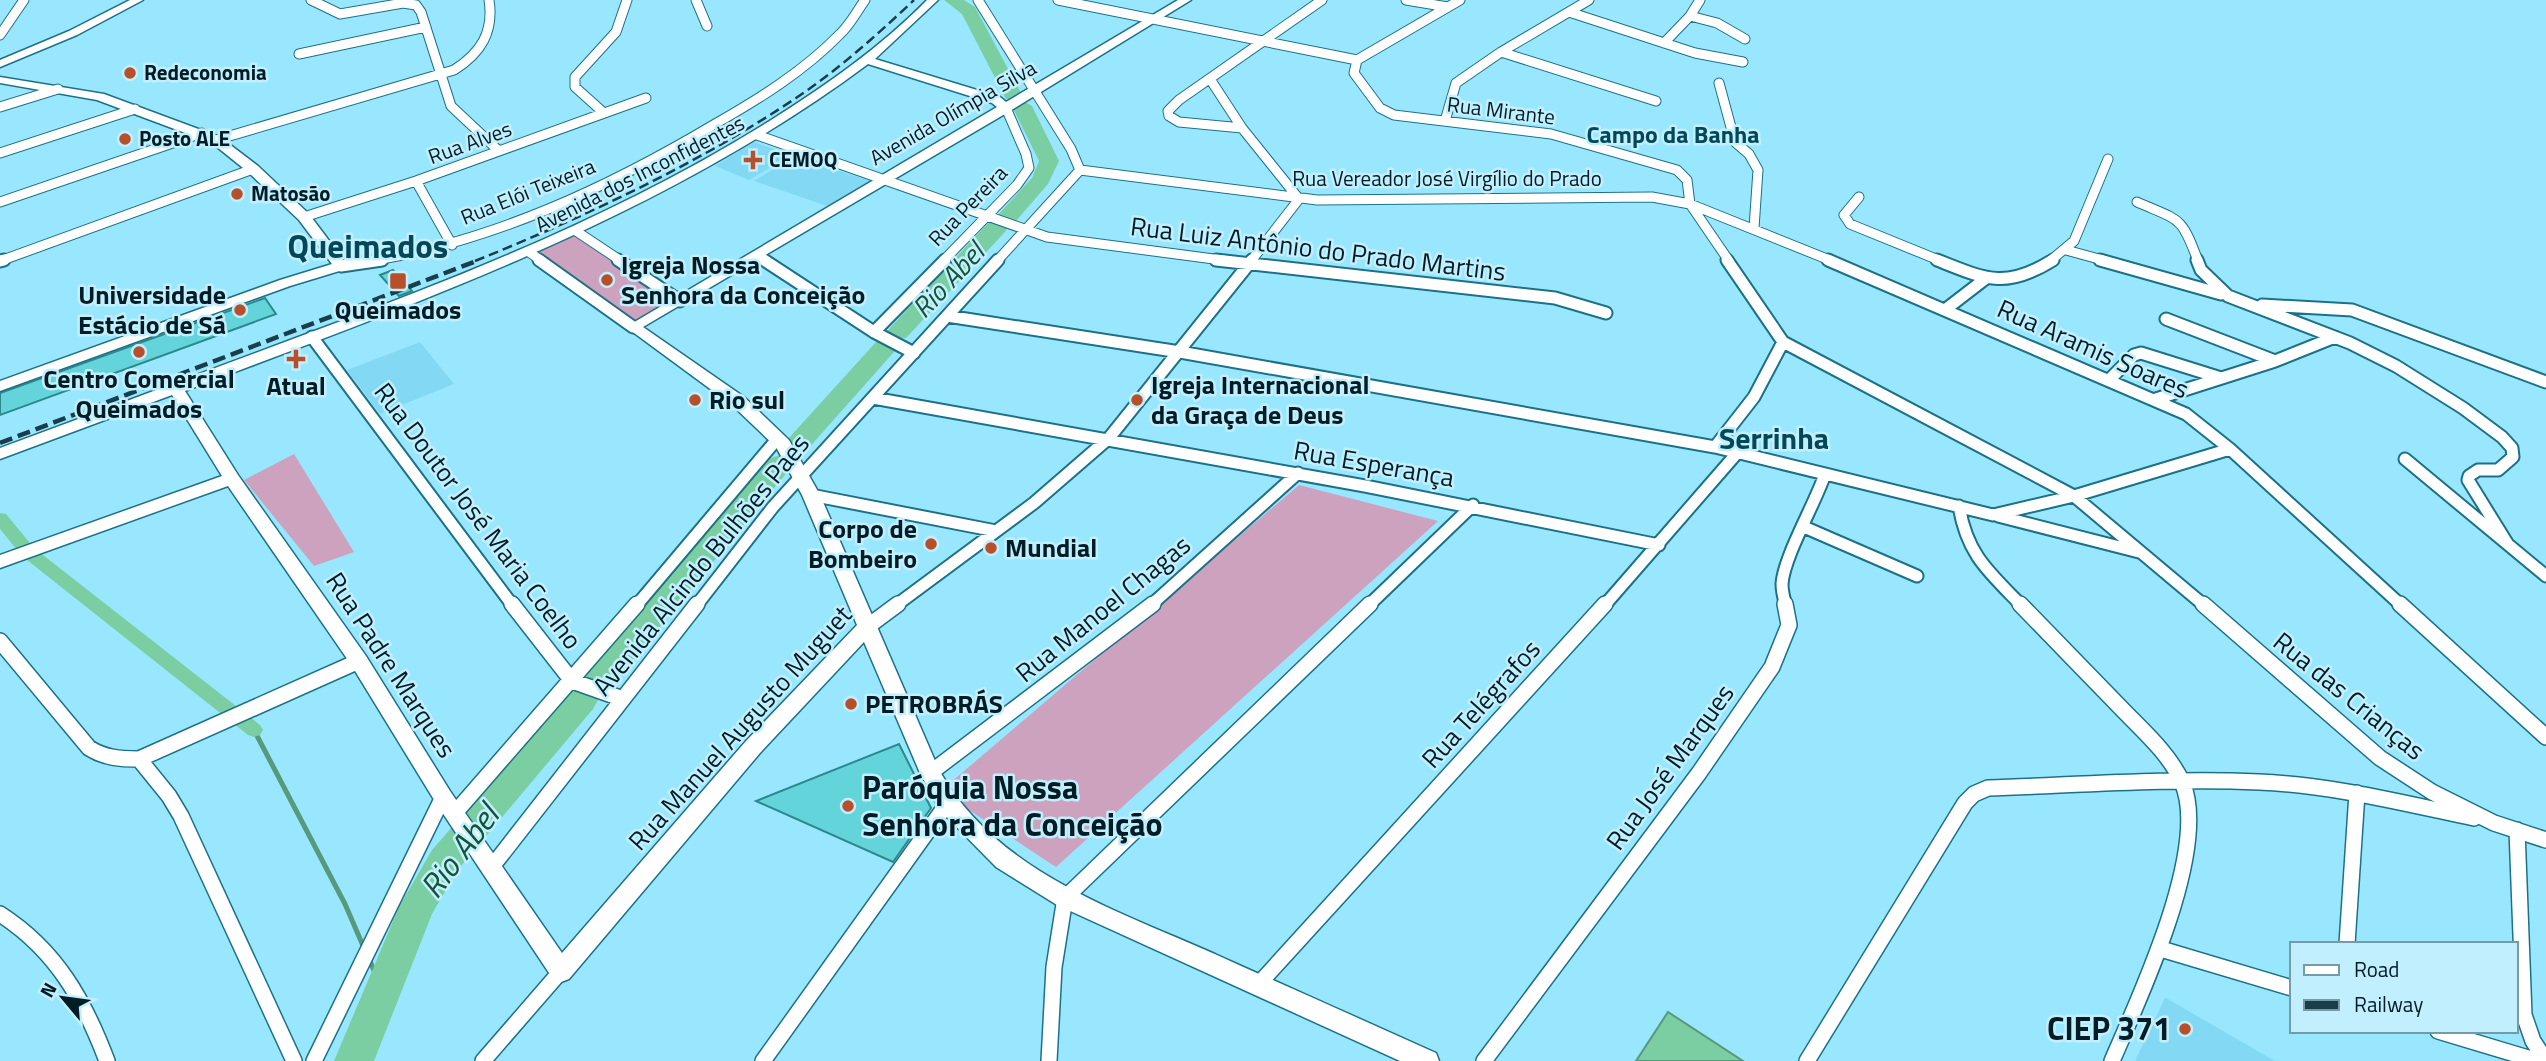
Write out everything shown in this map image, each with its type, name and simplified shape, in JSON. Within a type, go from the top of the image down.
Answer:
[{"type":"main road","points":[[0,64],[73,33],[138,0]]},
{"type":"main road","name":"Avenida Olímpia Silva","points":[[634,327],[1186,0]]},
{"type":"main road","name":"Avenida dos Inconfidentes","points":[[0,454],[312,337],[576,231],[669,185],[757,135],[867,60],[933,1]]},
{"type":"main road","points":[[867,60],[1009,106]]},
{"type":"main road","points":[[1,81],[100,97],[216,140],[253,169],[304,217],[341,266]]},
{"type":"main road","name":"Rua Elói Teixeira","points":[[0,386],[285,283],[341,266]]},
{"type":"main road","points":[[634,327],[738,401],[780,441],[811,495],[930,773],[947,804],[1004,860],[1065,898],[1427,1061]]},
{"type":"main road","name":"Rua Padre Marques","points":[[176,389],[232,479],[359,661],[451,810],[561,971]]},
{"type":"main road","points":[[0,562],[232,479]]},
{"type":"main road","name":"Rua Manuel Augusto Muguet","points":[[561,971],[753,747],[867,626]]},
{"type":"street","points":[[0,35],[24,0]]},
{"type":"street","points":[[311,0],[340,14],[413,4],[421,12],[448,100],[454,110],[499,151]]},
{"type":"street","points":[[216,140],[441,75],[464,64],[484,45],[491,25],[489,0]]},
{"type":"street","points":[[604,113],[575,87],[575,77],[616,32],[627,0]]},
{"type":"street","points":[[696,0],[707,26]]},
{"type":"street","name":"Rua Elói Teixeira","points":[[341,266],[400,257],[452,245],[523,221],[636,168],[729,115],[794,73],[833,44],[855,20],[866,0]]},
{"type":"street","points":[[978,0],[1030,94],[1071,149],[1080,170]]},
{"type":"street","points":[[1059,0],[1357,60],[1460,0]]},
{"type":"street","points":[[1242,128],[1179,122],[1169,116],[1170,107],[1322,0]]},
{"type":"street","points":[[1406,0],[1448,7]]},
{"type":"street","points":[[1445,121],[1456,83],[1501,52],[1589,0]]},
{"type":"street","points":[[1664,43],[1690,16],[1700,0]]},
{"type":"street","points":[[1569,12],[1716,58],[1743,62]]},
{"type":"street","points":[[1690,16],[1717,23],[1745,39]]},
{"type":"street","points":[[299,54],[426,27]]},
{"type":"street","points":[[1501,52],[1656,101]]},
{"type":"street","name":"Rua Mirante","points":[[1357,60],[1354,73],[1387,113],[1406,118],[1550,134],[1664,164],[1677,170],[1685,177],[1690,204],[1783,342]]},
{"type":"street","points":[[1210,79],[1242,128],[1299,199]]},
{"type":"street","points":[[1719,83],[1735,142],[1749,154],[1758,170],[1754,228]]},
{"type":"street","points":[[0,107],[58,89]]},
{"type":"street","name":"Rua Alves","points":[[304,217],[416,181],[646,98]]},
{"type":"street","name":"Rua Pereira","points":[[877,334],[987,218],[1029,168],[1027,154],[1009,106]]},
{"type":"street","points":[[0,153],[135,109]]},
{"type":"street","points":[[0,202],[202,133]]},
{"type":"street","points":[[757,135],[987,218]]},
{"type":"street","points":[[1859,197],[1844,215],[1850,224],[1985,279],[2001,279],[2025,274],[2066,250],[2074,241],[2108,159]]},
{"type":"street","points":[[0,261],[253,169]]},
{"type":"street","name":"Rua Vereador José Virgílio do Prado","points":[[1080,170],[1299,199],[1334,201],[1628,197],[1690,204]]},
{"type":"street","name":"Avenida Alcindo Bulhões Paes","points":[[487,863],[617,697],[773,508],[799,470],[873,398],[910,351],[947,316],[1080,170]]},
{"type":"street","points":[[416,181],[452,245]]},
{"type":"street","name":"Rua Manuel Augusto Muguet","points":[[867,626],[996,531],[1074,470],[1109,438],[1299,199]]},
{"type":"street","points":[[2137,202],[2180,221],[2187,231],[2201,270],[2228,296],[2371,353],[2434,389],[2508,443],[2513,457],[2498,471],[2478,470],[2469,476],[2468,480],[2507,543]]},
{"type":"street","name":"Rua Aramis Soares","points":[[1690,204],[1946,309],[2186,414],[2230,449],[2546,737]]},
{"type":"street","name":"Rua Luiz Antônio do Prado Martins","points":[[987,218],[1047,237],[1250,264],[1555,298],[1606,313]]},
{"type":"street","points":[[576,231],[680,301]]},
{"type":"street","points":[[2066,250],[2276,307],[2352,310],[2546,382]]},
{"type":"street","points":[[529,252],[634,327]]},
{"type":"street","points":[[757,255],[877,334],[910,351]]},
{"type":"street","points":[[1946,309],[1985,279]]},
{"type":"street","points":[[947,316],[1180,352],[1715,447],[2143,553]]},
{"type":"street","points":[[2166,319],[2275,361]]},
{"type":"street","name":"Rua Doutor José Maria Coelho","points":[[312,337],[547,651],[575,682],[617,697]]},
{"type":"street","points":[[2156,399],[2275,361],[2335,337]]},
{"type":"street","points":[[1715,447],[1758,391],[1774,365],[1783,342],[2074,496]]},
{"type":"street","points":[[2110,379],[2134,355],[2141,353],[2222,379]]},
{"type":"street","name":"Rua Esperança","points":[[873,398],[1473,505],[1659,545]]},
{"type":"street","name":"Avenida Alcindo Bulhões Paes","points":[[451,810],[575,682],[780,441]]},
{"type":"street","points":[[1993,515],[2074,496],[2230,449]]},
{"type":"street","name":"Rua Telégrafos","points":[[1256,986],[1659,545],[1738,452]]},
{"type":"street","points":[[2405,459],[2546,576]]},
{"type":"street","name":"Rua Manoel Chagas","points":[[930,773],[1154,603],[1298,473]]},
{"type":"street","name":"Rua José Marques","points":[[1484,1061],[1699,773],[1772,667],[1786,638],[1788,625],[1783,576],[1825,474]]},
{"type":"street","points":[[811,495],[996,531]]},
{"type":"street","name":"Rua das Crianças","points":[[2074,496],[2380,758],[2432,792],[2494,823],[2546,840]]},
{"type":"street","points":[[1049,1061],[1055,967],[1065,898],[1473,505]]},
{"type":"street","points":[[1959,506],[1963,533],[1978,560],[2162,751],[2182,781],[2190,820],[2187,847],[2161,949],[2112,1061]]},
{"type":"street","points":[[1804,527],[1917,576]]},
{"type":"street","points":[[0,641],[89,748],[99,756],[110,759],[139,759],[359,661]]},
{"type":"street","points":[[139,759],[181,816],[294,1061]]},
{"type":"street","points":[[1807,1061],[1965,803],[1974,794],[1987,788],[2012,785],[2182,781],[2261,782],[2357,793],[2494,823]]},
{"type":"street","points":[[2347,942],[2357,793]]},
{"type":"street","points":[[763,1061],[947,804]]},
{"type":"street","points":[[314,1061],[378,930],[451,810]]},
{"type":"street","points":[[2517,830],[2524,1015],[2533,1041],[2546,1061]]},
{"type":"street","points":[[0,914],[36,939],[62,968],[92,1020],[107,1061]]},
{"type":"street","points":[[2161,949],[2290,987]]},
{"type":"street","name":"Rua Manuel Augusto Muguet","points":[[483,1061],[561,971]]},
{"type":"street","points":[[2445,1033],[2538,1061]]},
{"type":"shaded area","name":"CEMOQ","points":[[754,142],[792,155],[749,180],[715,166]]},
{"type":"shaded area","points":[[794,156],[870,181],[830,207],[754,181]]},
{"type":"shaded area","points":[[576,231],[680,301],[633,327],[529,252]]},
{"type":"shaded area","points":[[420,342],[454,384],[380,414],[347,370]]},
{"type":"shaded area","points":[[294,454],[354,552],[314,566],[244,480]]},
{"type":"shaded area","points":[[1299,485],[1438,521],[1056,867],[963,806],[950,783]]},
{"type":"shaded area","name":"CIEP 371","points":[[2166,998],[2275,1061],[2135,1061]]},
{"type":"shaded area","points":[[1668,1012],[1743,1061],[1636,1061]]},
{"type":"building","name":"Queimados","points":[[393,270],[412,291],[399,296],[380,275]]},
{"type":"building","name":"Centro Comercial Queimados","points":[[265,298],[276,314],[0,415],[0,393]]},
{"type":"building","name":"Paróquia Nossa Senhora da Conceição","points":[[899,744],[931,808],[893,862],[756,801]]},
{"type":"waterway","name":"Rio Abel","points":[[952,0],[969,11],[1013,95]]},
{"type":"waterway","name":"Rio Abel","points":[[1008,216],[1041,180],[1049,161],[1022,106]]},
{"type":"waterway","name":"Rio Abel","points":[[898,333],[997,227]]},
{"type":"waterway","name":"Rio Abel","points":[[797,445],[885,347]]},
{"type":"waterway","name":"Rio Abel","points":[[600,678],[780,464]]},
{"type":"waterway","points":[[0,518],[28,552],[254,730]]},
{"type":"waterway","name":"Rio Abel","points":[[354,1061],[417,907],[444,861],[582,700]]},
{"type":"waterway","points":[[254,730],[345,904],[364,948]]},
{"type":"waterway","points":[[369,959],[383,991]]},
{"type":"railway","points":[[475,261],[640,188],[758,122],[827,76],[914,0]]},
{"type":"railway","points":[[0,443],[479,260]]},
{"type":"place","name":"Redeconomia","points":[[130,73]]},
{"type":"place","name":"Posto ALE","points":[[125,139]]},
{"type":"place","name":"CEMOQ","points":[[753,160]]},
{"type":"place","name":"Matosão","points":[[237,194]]},
{"type":"place","name":"Igreja Nossa Senhora da Conceição","points":[[607,280]]},
{"type":"place","name":"Queimados","points":[[398,281]]},
{"type":"place","name":"Universidade Estácio de Sá","points":[[240,310]]},
{"type":"place","name":"Centro Comercial Queimados","points":[[139,352]]},
{"type":"place","name":"Atual","points":[[296,359]]},
{"type":"place","name":"Rio sul","points":[[695,400]]},
{"type":"place","name":"Igreja Internacional da Graça de Deus","points":[[1137,400]]},
{"type":"place","name":"Corpo de Bombeiro","points":[[931,544]]},
{"type":"place","name":"Mundial","points":[[991,548]]},
{"type":"place","name":"PETROBRÁS","points":[[851,704]]},
{"type":"place","name":"Paróquia Nossa Senhora da Conceição","points":[[848,806]]},
{"type":"place","name":"CIEP 371","points":[[2185,1029]]},
{"type":"district","name":"Campo da Banha","points":[[1673,135]]},
{"type":"district","name":"Queimados","points":[[368,246]]},
{"type":"district","name":"Serrinha","points":[[1774,439]]}]
